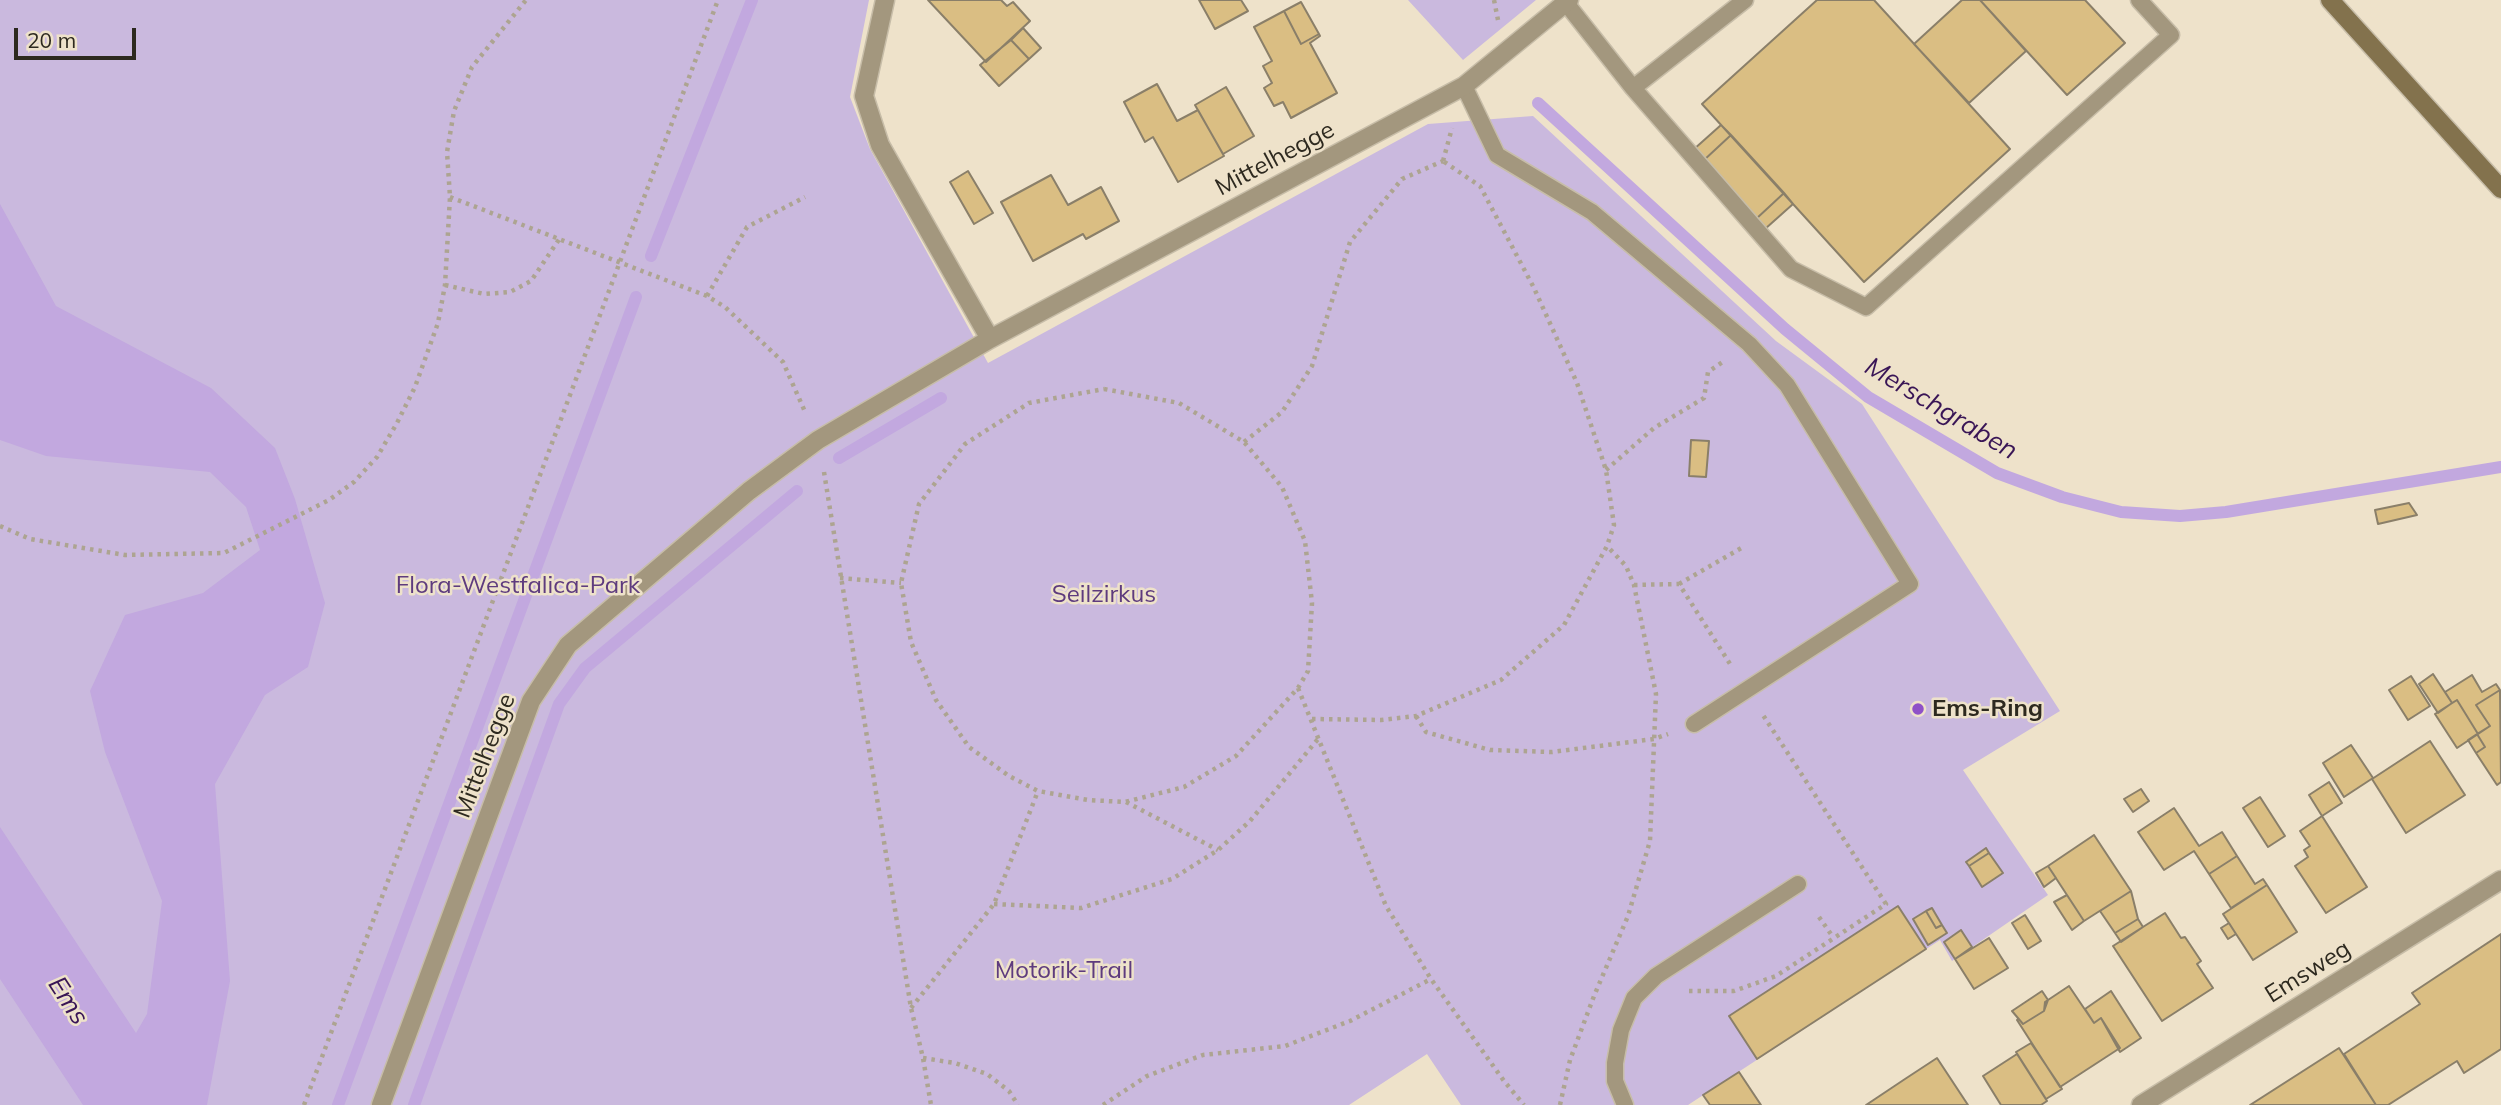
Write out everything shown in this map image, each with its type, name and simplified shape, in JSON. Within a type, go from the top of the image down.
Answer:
[{"type":"street","points":[[885,0],[864,96],[880,145],[990,339]]},
{"type":"street","name":"Mittelhegge","points":[[380,1105],[531,701],[568,645],[749,491],[818,440],[990,339],[1464,86],[1568,1]]},
{"type":"street","points":[[2338,3],[2501,189]]},
{"type":"street","name":"Emsweg","points":[[2141,1105],[2501,880]]},
{"type":"lane","points":[[1633,88],[1745,0]]},
{"type":"lane","points":[[1568,1],[1633,88],[1791,270],[1866,307],[2171,35],[2139,0]]},
{"type":"lane","points":[[1464,86],[1497,155],[1592,212],[1749,344],[1787,385],[1910,584],[1694,724]]},
{"type":"lane","points":[[1625,1105],[1615,1081],[1615,1063],[1621,1030],[1634,998],[1656,976],[1798,884]]},
{"type":"path","points":[[0,526],[30,538],[125,555],[224,552],[329,500],[354,482],[377,457],[397,423],[415,387],[438,323],[445,285],[450,197],[447,152],[454,111],[472,67],[526,0]]},
{"type":"path","points":[[304,1105],[718,0]]},
{"type":"path","points":[[1244,442],[1282,412],[1312,366],[1350,242],[1402,179],[1443,161],[1480,186],[1534,288],[1577,383],[1606,470],[1614,525],[1607,546],[1564,625],[1501,680],[1416,716],[1381,720],[1311,719]]},
{"type":"path","points":[[450,197],[707,296],[725,307],[783,362],[818,440],[911,1008],[931,1105]]},
{"type":"path","points":[[707,296],[747,228],[804,197]]},
{"type":"path","points":[[445,285],[484,294],[510,292],[531,281],[560,238]]},
{"type":"path","points":[[1606,470],[1654,428],[1704,398],[1708,372],[1749,344]]},
{"type":"path","points":[[1104,389],[1179,403],[1244,442],[1282,487],[1305,541],[1312,603],[1308,671],[1298,688],[1236,756],[1184,787],[1125,802],[1088,800],[1038,791],[1009,776],[969,747],[936,700],[911,642],[901,583],[919,504],[965,444],[1029,403],[1104,389]]},
{"type":"path","points":[[1560,1105],[1570,1060],[1628,916],[1650,841],[1656,694],[1634,585],[1626,566],[1607,546]]},
{"type":"path","points":[[1634,585],[1679,584],[1743,547]]},
{"type":"path","points":[[840,578],[901,583]]},
{"type":"path","points":[[1656,976],[1674,991],[1734,991],[1776,976],[1885,904],[1679,584]]},
{"type":"path","points":[[1298,688],[1386,906],[1431,979],[1524,1105]]},
{"type":"path","points":[[1416,716],[1426,732],[1490,750],[1552,752],[1654,739]]},
{"type":"path","points":[[994,904],[1081,908],[1172,879],[1218,850],[1250,821],[1319,738]]},
{"type":"path","points":[[911,1008],[994,904],[1038,791]]},
{"type":"path","points":[[1125,802],[1218,850]]},
{"type":"path","points":[[1819,916],[1833,937]]},
{"type":"path","points":[[1103,1105],[1147,1076],[1203,1055],[1285,1046],[1350,1021],[1431,979]]},
{"type":"path","points":[[923,1058],[955,1062],[987,1074],[1009,1091],[1018,1105]]},
{"type":"green space","name":"Flora-Westfalica-Park","points":[[0,0],[869,0],[850,97],[870,149],[988,363],[1428,124],[1533,116],[1776,341],[1862,404],[2060,711],[1963,770],[2048,895],[1952,961],[1940,940],[1688,1105],[1461,1105],[1427,1054],[1349,1105],[0,1105]]},
{"type":"green space","points":[[1408,0],[1536,0],[1463,60]]},
{"type":"water","name":"Ems","points":[[0,204],[56,306],[211,388],[275,448],[295,499],[325,603],[308,667],[265,695],[215,784],[230,981],[207,1105],[83,1105],[0,979],[0,827],[136,1033],[147,1014],[162,901],[105,752],[90,691],[125,615],[203,593],[260,550],[246,507],[210,472],[46,456],[0,440]]},
{"type":"building","points":[[928,0],[1001,0],[1007,6],[1013,2],[1030,21],[986,62]]},
{"type":"building","points":[[1199,0],[1241,0],[1248,11],[1215,29]]},
{"type":"building","points":[[1817,0],[1874,0],[2010,149],[1864,282],[1702,104]]},
{"type":"building","points":[[1962,0],[1980,0],[2026,51],[1969,103],[1914,44]]},
{"type":"building","points":[[1980,0],[2085,0],[2125,43],[2067,95]]},
{"type":"building","points":[[1301,2],[1319,34],[1301,44],[1284,11]]},
{"type":"building","points":[[1284,11],[1301,44],[1319,34],[1320,36],[1310,43],[1337,93],[1291,118],[1283,102],[1274,106],[1264,88],[1272,83],[1263,66],[1272,61],[1254,27]]},
{"type":"building","points":[[1023,28],[1041,48],[1029,59],[1011,40]]},
{"type":"building","points":[[1011,40],[1029,59],[999,86],[980,65]]},
{"type":"building","points":[[1157,84],[1177,121],[1198,110],[1224,156],[1178,182],[1153,137],[1145,142],[1124,102]]},
{"type":"building","points":[[1226,87],[1254,136],[1223,154],[1195,105]]},
{"type":"building","points":[[1721,125],[1731,135],[1703,161],[1693,150]]},
{"type":"building","points":[[1731,135],[1784,193],[1756,219],[1703,161]]},
{"type":"building","points":[[968,171],[993,213],[974,224],[950,182]]},
{"type":"building","points":[[1051,175],[1068,205],[1101,187],[1119,221],[1086,239],[1083,234],[1033,261],[1001,202]]},
{"type":"building","points":[[1784,193],[1793,204],[1765,229],[1756,219]]},
{"type":"building","points":[[1691,440],[1709,441],[1706,477],[1689,476]]},
{"type":"building","points":[[2409,503],[2417,515],[2378,524],[2375,510]]},
{"type":"building","points":[[2433,674],[2452,703],[2438,713],[2419,684]]},
{"type":"building","points":[[2472,675],[2482,692],[2496,684],[2500,690],[2476,705],[2490,726],[2478,734],[2457,700],[2452,703],[2445,692]]},
{"type":"building","points":[[2411,676],[2430,706],[2408,720],[2389,690]]},
{"type":"building","points":[[2500,690],[2501,782],[2497,785],[2476,753],[2485,747],[2477,734],[2490,726],[2476,705]]},
{"type":"building","points":[[2457,700],[2478,734],[2457,748],[2435,714]]},
{"type":"building","points":[[2477,734],[2485,747],[2476,753],[2468,740]]},
{"type":"building","points":[[2430,741],[2465,795],[2406,833],[2372,779]]},
{"type":"building","points":[[2351,745],[2373,778],[2344,797],[2323,763]]},
{"type":"building","points":[[2329,782],[2342,803],[2322,816],[2309,795]]},
{"type":"building","points":[[2141,789],[2149,801],[2133,812],[2124,799]]},
{"type":"building","points":[[2260,797],[2285,836],[2268,847],[2243,808]]},
{"type":"building","points":[[2174,808],[2199,846],[2222,832],[2237,856],[2209,874],[2194,851],[2164,870],[2138,832]]},
{"type":"building","points":[[2322,816],[2367,887],[2326,913],[2295,866],[2308,857],[2304,850],[2310,846],[2300,831]]},
{"type":"building","points":[[2094,835],[2131,891],[2084,921],[2048,866]]},
{"type":"building","points":[[1986,848],[1989,853],[1969,866],[1966,862]]},
{"type":"building","points":[[1989,853],[2003,873],[1982,887],[1969,866]]},
{"type":"building","points":[[2237,856],[2255,884],[2263,879],[2267,885],[2231,908],[2209,874]]},
{"type":"building","points":[[2048,866],[2056,878],[2044,887],[2036,873]]},
{"type":"building","points":[[2267,885],[2297,932],[2253,960],[2223,914]]},
{"type":"building","points":[[2131,891],[2138,919],[2115,933],[2100,911]]},
{"type":"building","points":[[2067,895],[2084,921],[2072,930],[2054,902]]},
{"type":"building","points":[[1898,906],[1926,949],[1757,1059],[1729,1016]]},
{"type":"building","points":[[1932,908],[1942,925],[1936,928],[1926,911]]},
{"type":"building","points":[[1926,911],[1936,928],[1942,925],[1947,933],[1928,945],[1913,919]]},
{"type":"building","points":[[2165,913],[2181,938],[2185,937],[2201,961],[2197,964],[2213,988],[2162,1021],[2113,946]]},
{"type":"building","points":[[2025,915],[2041,941],[2028,949],[2012,923]]},
{"type":"building","points":[[2138,919],[2143,927],[2121,942],[2115,933]]},
{"type":"building","points":[[2229,923],[2236,934],[2228,939],[2221,928]]},
{"type":"building","points":[[1961,930],[1972,947],[1955,959],[1944,942]]},
{"type":"building","points":[[2501,934],[2501,1049],[2464,1073],[2457,1061],[2388,1105],[2376,1105],[2344,1054],[2420,1004],[2412,993]]},
{"type":"building","points":[[1989,938],[2008,968],[1974,989],[1955,959]]},
{"type":"building","points":[[2069,986],[2094,1023],[2101,1018],[2120,1048],[2060,1087],[2017,1020],[2023,1024],[2044,1011],[2045,1002]]},
{"type":"building","points":[[2042,991],[2048,1000],[2044,1011],[2023,1024],[2012,1011]]},
{"type":"building","points":[[2111,991],[2141,1038],[2120,1052],[2101,1018],[2094,1023],[2085,1009]]},
{"type":"building","points":[[2031,1043],[2062,1089],[2046,1099],[2016,1052]]},
{"type":"building","points":[[2339,1048],[2376,1105],[2250,1105]]},
{"type":"building","points":[[2017,1054],[2047,1101],[2041,1105],[2001,1105],[1983,1076]]},
{"type":"building","points":[[1937,1058],[1968,1105],[1866,1105],[1905,1079]]},
{"type":"building","points":[[1739,1072],[1761,1105],[1710,1105],[1703,1095]]},
{"type":"waterway","points":[[651,256],[752,0]]},
{"type":"waterway","name":"Merschgraben","points":[[1538,103],[1785,329],[1868,397],[1997,473],[2062,497],[2121,512],[2180,516],[2226,512],[2501,467]]},
{"type":"waterway","points":[[338,1105],[636,297]]},
{"type":"waterway","points":[[839,458],[941,398]]},
{"type":"waterway","points":[[414,1105],[559,704],[585,668],[797,491]]},
{"type":"place","name":"Ems-Ring","points":[[1918,709]]},
{"type":"park label","name":"Seilzirkus","points":[[1104,595]]},
{"type":"park label","name":"Motorik-Trail","points":[[1064,971]]}]
